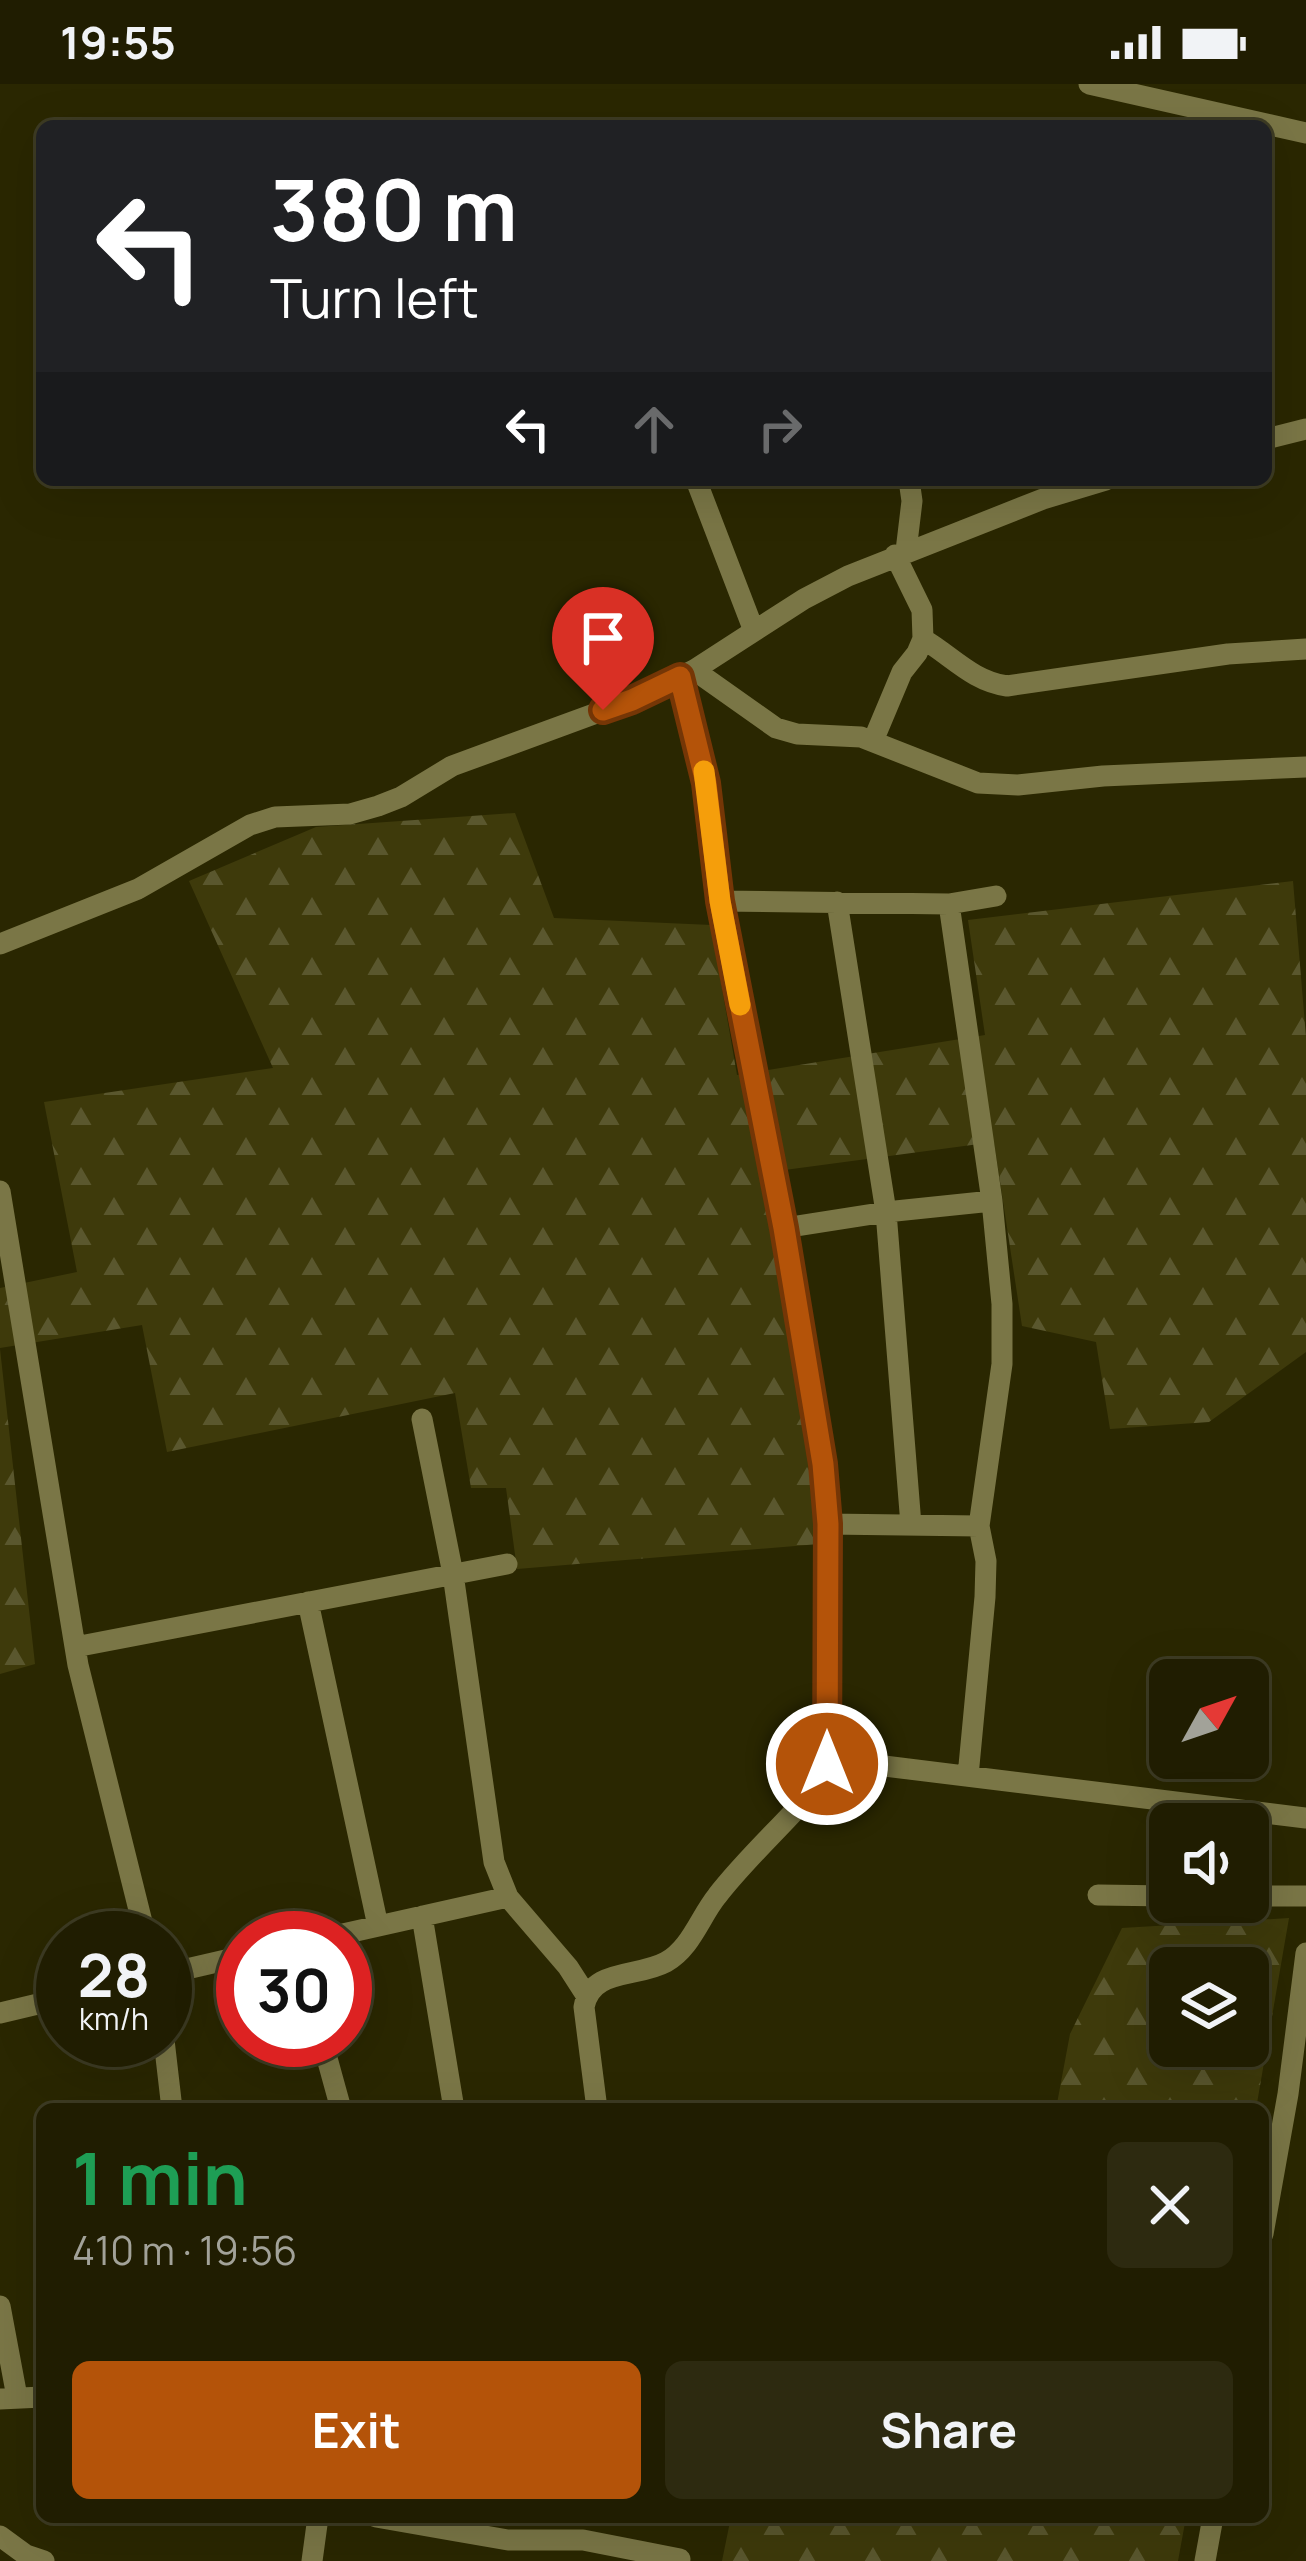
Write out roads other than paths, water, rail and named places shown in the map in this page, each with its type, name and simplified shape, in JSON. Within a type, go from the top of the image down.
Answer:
[{"type":"street","points":[[1089,84],[1248,120]]},
{"type":"street","points":[[1272,125],[1306,133]]},
{"type":"street","points":[[1272,438],[1306,429]]},
{"type":"street","points":[[698,486],[754,631]]},
{"type":"street","points":[[873,741],[902,672],[923,639],[922,610],[901,553],[911,514],[909,486]]},
{"type":"street","points":[[0,944],[138,889],[250,825],[275,817],[350,814],[378,806],[452,766],[632,700],[687,673],[804,599],[901,553],[1086,486]]},
{"type":"street","points":[[923,639],[972,675],[1007,686],[1228,654],[1306,649]]},
{"type":"street","points":[[687,673],[776,728],[873,741],[978,783],[1306,767]]},
{"type":"street","points":[[596,2103],[585,2026],[586,1994],[592,1985],[664,1963],[677,1954],[717,1895],[817,1786],[827,1764],[828,1524],[823,1464],[784,1228],[720,901],[687,673]]},
{"type":"street","points":[[720,901],[949,904],[996,896]]},
{"type":"street","points":[[837,902],[886,1212],[911,1525]]},
{"type":"street","points":[[949,904],[992,1201],[1002,1304],[1002,1364],[980,1526],[986,1597],[968,1776]]},
{"type":"street","points":[[0,1191],[75,1647],[139,1911]]},
{"type":"street","points":[[784,1228],[992,1201]]},
{"type":"street","points":[[422,1419],[453,1574],[494,1862],[508,1897],[586,1994]]},
{"type":"street","points":[[828,1524],[980,1526]]},
{"type":"street","points":[[75,1647],[507,1564]]},
{"type":"street","points":[[308,1602],[378,1926]]},
{"type":"street","points":[[827,1764],[860,1763],[1306,1818]]},
{"type":"street","points":[[1098,1895],[1149,1896]]},
{"type":"street","points":[[1269,1896],[1306,1897]]},
{"type":"street","points":[[372,1927],[508,1897]]},
{"type":"street","points":[[422,1916],[453,2103]]},
{"type":"street","points":[[1269,2209],[1297,2092],[1306,1953]]},
{"type":"street","points":[[0,2013],[36,2004]]},
{"type":"street","points":[[167,2067],[171,2103]]},
{"type":"street","points":[[329,2067],[339,2103]]},
{"type":"street","points":[[0,2306],[9,2398]]},
{"type":"street","points":[[312,2561],[317,2523]]},
{"type":"street","points":[[410,2523],[508,2540],[584,2540],[622,2554],[680,2559]]},
{"type":"street","points":[[550,2540],[554,2523]]},
{"type":"street","points":[[1205,2561],[1212,2523]]},
{"type":"street","points":[[0,2536],[26,2555],[44,2561]]}]
